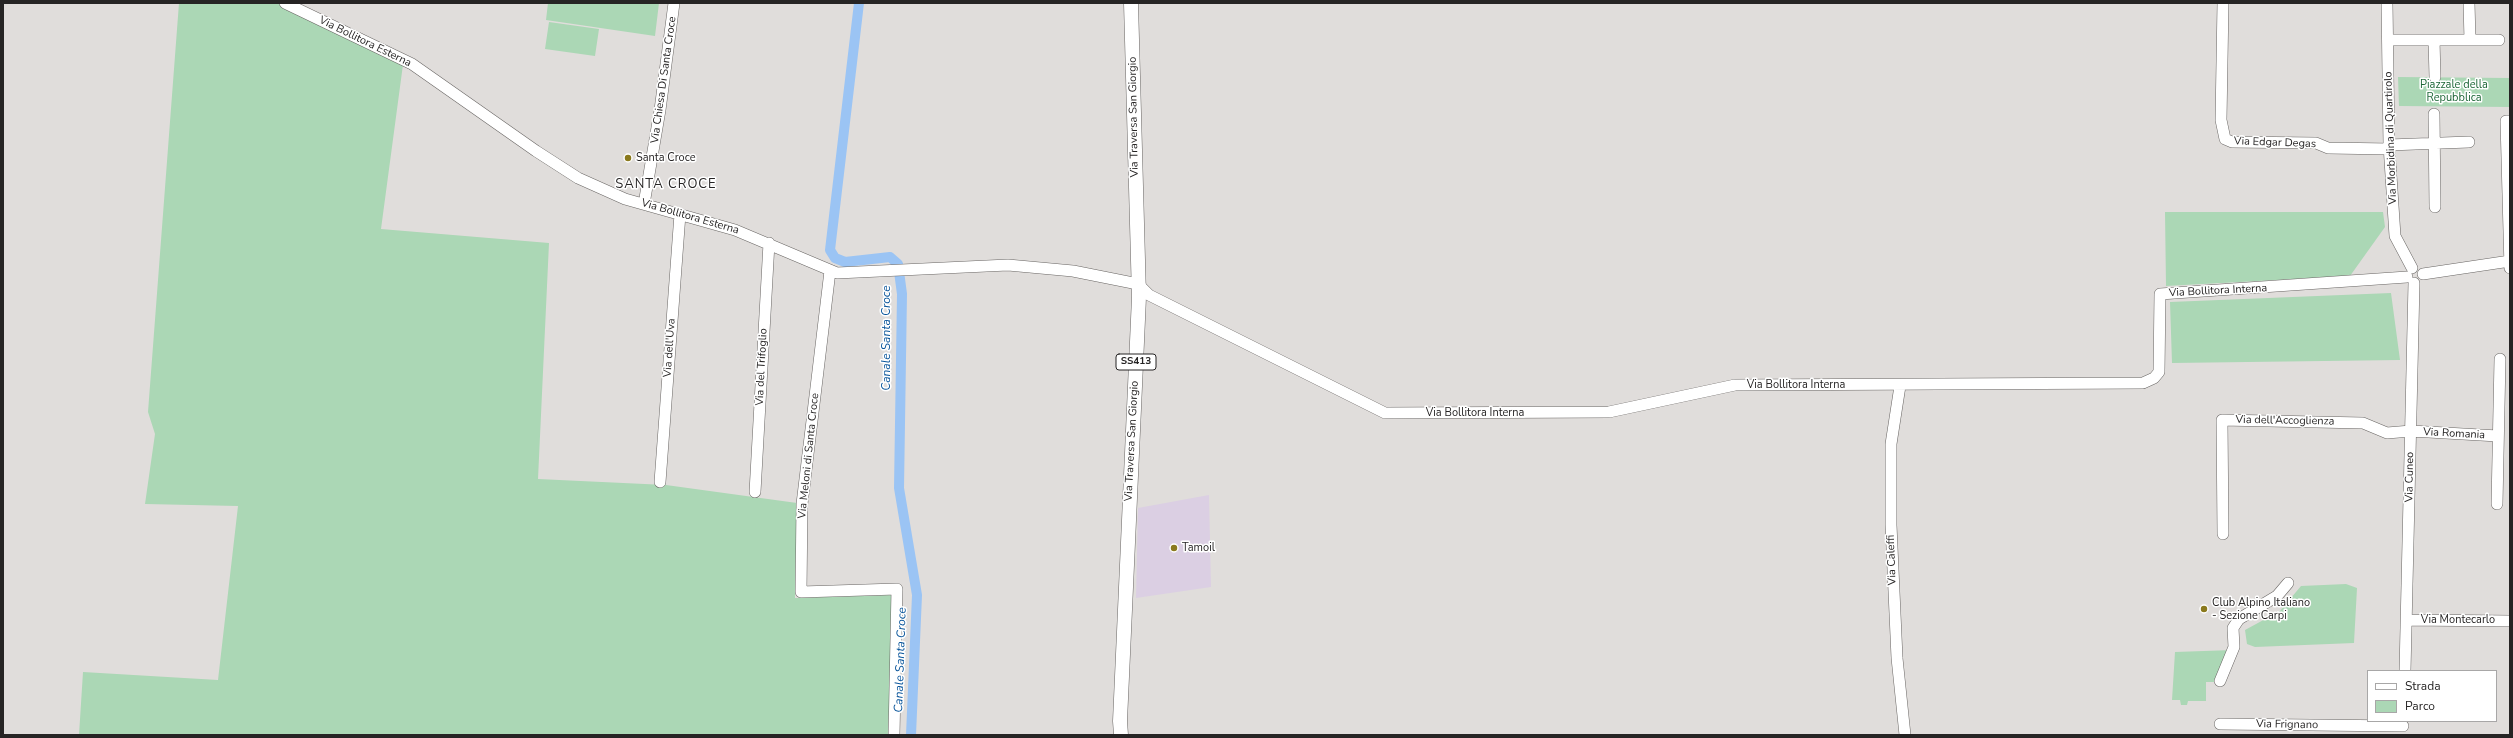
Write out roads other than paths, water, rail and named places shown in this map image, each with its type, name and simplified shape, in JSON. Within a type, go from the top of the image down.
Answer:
[{"type":"main road","name":"Via Traversa San Giorgio","points":[[1121,735],[1138,284],[1131,3]]},
{"type":"street","name":"Via Bollitora Esterna","points":[[285,3],[412,64],[462,101],[578,178],[625,198],[769,243],[830,271],[845,274],[1031,266],[1073,271],[1138,284]]},
{"type":"street","name":"Via Chiesa Di Santa Croce","points":[[644,204],[660,110],[674,3]]},
{"type":"street","name":"Via Edgar Degas","points":[[2223,3],[2221,120],[2226,139],[2232,142],[2316,143],[2328,148],[2390,147]]},
{"type":"street","name":"Via Morbidina di Quartirolo","points":[[2387,3],[2389,40],[2390,147],[2395,236],[2411,276]]},
{"type":"street","points":[[2469,3],[2470,40]]},
{"type":"street","points":[[2389,40],[2499,40]]},
{"type":"street","points":[[2434,40],[2435,77]]},
{"type":"street","points":[[2434,114],[2435,207]]},
{"type":"street","points":[[2411,276],[2421,280],[2423,274],[2510,263],[2506,121],[2510,121]]},
{"type":"street","points":[[2390,147],[2469,142]]},
{"type":"street","name":"Via dell'Uva","points":[[660,482],[680,214]]},
{"type":"street","name":"Via del Trifoglio","points":[[755,492],[769,243]]},
{"type":"street","name":"Via Meloni di Santa Croce","points":[[830,271],[802,504],[801,592],[897,589],[894,735]]},
{"type":"street","name":"Via Bollitora Interna","points":[[1138,284],[1149,295],[1385,413],[1609,412],[1735,385],[1900,386],[2146,382],[2157,375],[2159,368],[2160,294],[2411,276]]},
{"type":"street","name":"Via Cuneo","points":[[2405,670],[2411,431],[2411,276]]},
{"type":"street","name":"Via Romania","points":[[2497,504],[2500,360]]},
{"type":"street","name":"Via Caleffi","points":[[1900,386],[1891,444],[1891,525],[1897,658],[1905,735]]},
{"type":"street","name":"Via dell'Accoglienza","points":[[2223,534],[2222,420],[2363,423],[2387,433],[2411,431]]},
{"type":"street","name":"Via Romania","points":[[2411,431],[2498,436]]},
{"type":"street","points":[[2220,681],[2234,647],[2233,628],[2239,619],[2277,596],[2288,583]]},
{"type":"street","name":"Via Montecarlo","points":[[2407,620],[2510,621]]},
{"type":"street","name":"Via Frignano","points":[[2220,724],[2403,727]]},
{"type":"waterway","name":"Canale Santa Croce","points":[[859,3],[830,250],[835,258],[845,262],[890,257],[898,264],[902,294],[899,488],[917,595],[911,735]]},
{"type":"place","name":"Santa Croce","points":[[628,158]]},
{"type":"place","name":"Tamoil","points":[[1174,548]]},
{"type":"place","name":"Club Alpino Italiano - Sezione Carpi","points":[[2204,609]]},
{"type":"district","name":"SANTA CROCE","points":[[666,185]]},
{"type":"park label","name":"Piazzale della Repubblica","points":[[2454,91]]}]
